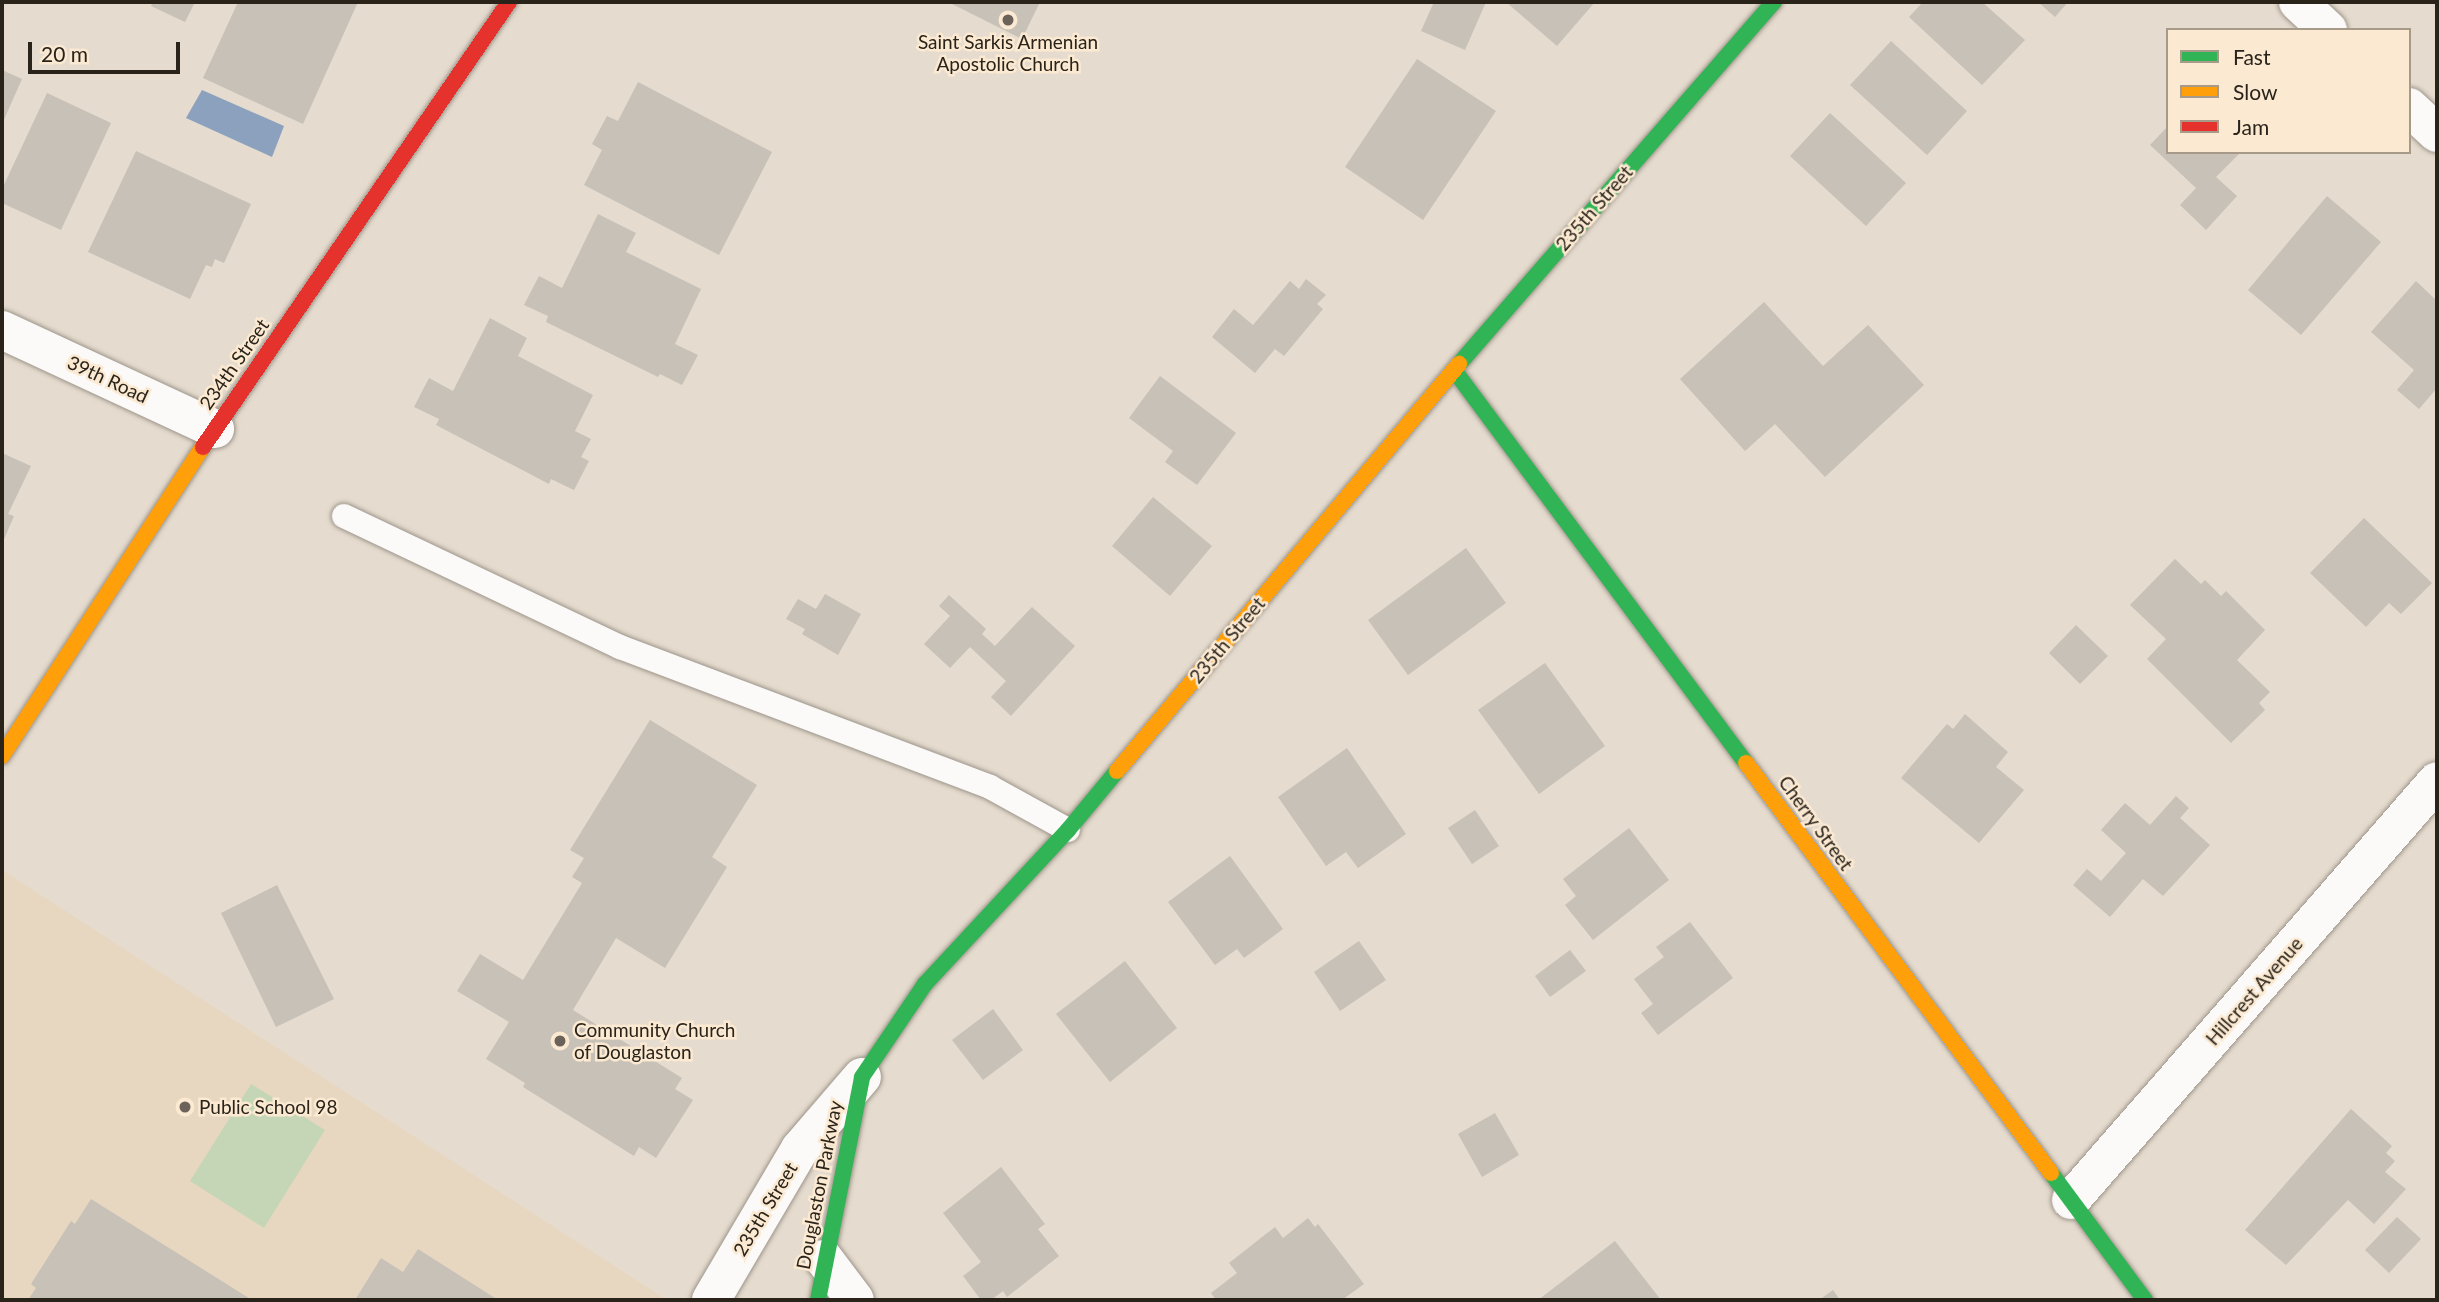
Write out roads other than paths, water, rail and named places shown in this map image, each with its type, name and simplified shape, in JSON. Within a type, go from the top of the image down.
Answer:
[{"type":"street","name":"234th Street","points":[[2,756],[215,429],[509,2]]},
{"type":"street","name":"235th Street","points":[[711,1300],[800,1149],[862,1077],[925,984],[1068,830],[1454,370],[1774,2]]},
{"type":"street","points":[[2298,2],[2326,28]]},
{"type":"street","points":[[2411,109],[2437,133]]},
{"type":"street","name":"39th Road","points":[[2,330],[215,429]]},
{"type":"street","name":"Cherry Street","points":[[1454,370],[2145,1300]]},
{"type":"street","name":"Hillcrest Avenue","points":[[2071,1200],[2437,781]]},
{"type":"street","name":"Douglaston Parkway","points":[[818,1300],[862,1077]]},
{"type":"street","points":[[824,1259],[855,1300]]},
{"type":"lane","points":[[344,516],[620,647],[990,787],[1068,830]]},
{"type":"water","points":[[202,90],[284,126],[272,157],[186,118]]},
{"type":"place","name":"Saint Sarkis Armenian Apostolic Church","points":[[1008,20]]},
{"type":"place","name":"Community Church of Douglaston","points":[[560,1041]]},
{"type":"place","name":"Public School 98","points":[[185,1107]]}]
